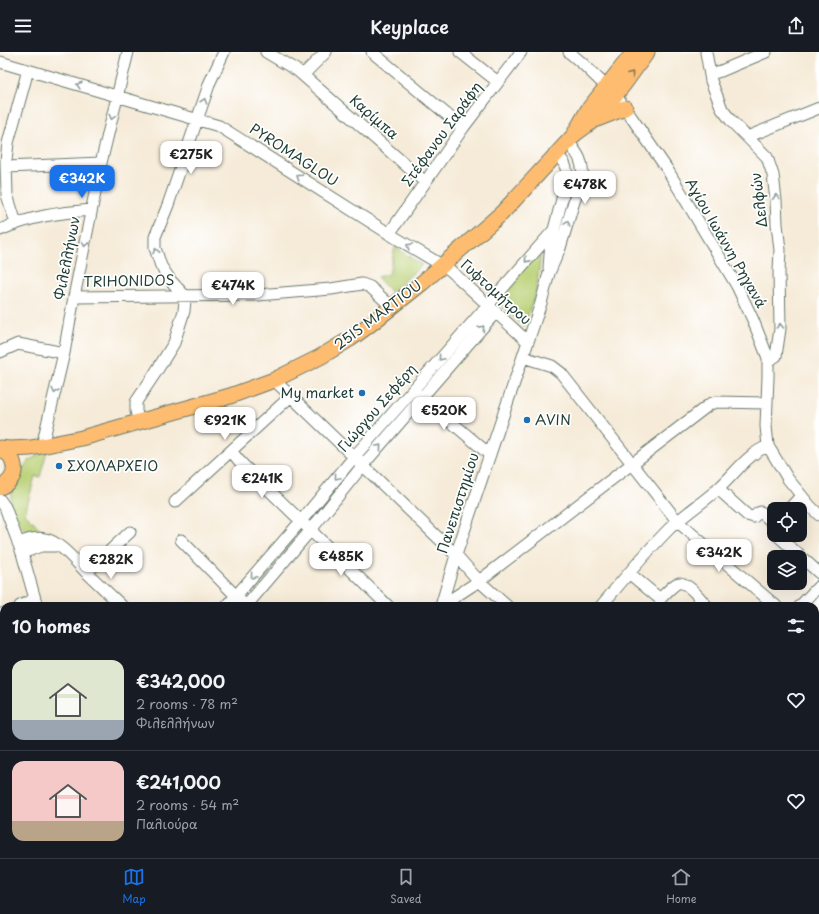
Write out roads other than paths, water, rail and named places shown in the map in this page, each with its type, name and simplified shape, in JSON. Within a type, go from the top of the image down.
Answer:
[{"type":"main road","points":[[593,121],[634,52]]},
{"type":"main road","points":[[571,138],[588,110],[611,91],[647,52]]},
{"type":"main road","points":[[571,138],[593,121],[625,108]]},
{"type":"main road","name":"25IS MARTIOU","points":[[0,448],[20,449],[42,446],[88,436],[139,422],[230,396],[274,380],[320,357],[368,326],[443,266],[502,213],[571,138]]},
{"type":"main road","name":"25IS MARTIOU","points":[[8,480],[30,454],[42,446]]},
{"type":"main road","points":[[0,448],[10,454],[13,460],[8,480]]},
{"type":"street","name":"Φιλελλήνων","points":[[42,446],[64,353],[100,163],[128,52]]},
{"type":"street","points":[[139,422],[136,411],[136,402],[174,343],[184,311],[185,300],[184,295],[171,281],[161,266],[156,252],[155,240],[210,82],[224,52]]},
{"type":"street","name":"Καρίμπα","points":[[266,52],[288,64],[307,71],[425,182]]},
{"type":"street","points":[[307,71],[312,52]]},
{"type":"street","points":[[307,71],[326,52]]},
{"type":"street","points":[[372,52],[463,128]]},
{"type":"street","points":[[460,52],[498,82]]},
{"type":"street","name":"Στέφανου Σαράφη","points":[[389,234],[463,128],[521,52]]},
{"type":"street","name":"Αγίου Ιωάννη Ρηγανά","points":[[569,52],[611,91],[625,108],[667,169],[737,286],[753,320],[768,361],[766,426],[768,446],[780,467],[801,496],[819,515]]},
{"type":"street","name":"Δελφών","points":[[706,52],[710,81],[722,109],[732,122],[764,153],[769,161],[773,175],[780,250],[778,286],[780,329],[776,356],[768,361]]},
{"type":"street","points":[[710,74],[721,71],[766,52]]},
{"type":"street","name":"PYROMAGLOU","points":[[0,62],[220,126],[389,234],[443,266]]},
{"type":"street","points":[[16,223],[8,203],[6,167],[8,143],[28,70]]},
{"type":"street","points":[[747,137],[819,108]]},
{"type":"street","name":"Πανεπιστημίου","points":[[442,602],[456,555],[528,342],[549,273],[560,248],[582,175],[581,160],[571,138]]},
{"type":"street","name":"Πανεπιστημίου","points":[[549,273],[549,252],[553,231],[567,180],[566,168],[557,154]]},
{"type":"street","points":[[6,167],[100,163]]},
{"type":"street","points":[[0,230],[16,223],[48,214],[92,210]]},
{"type":"street","name":"Γιώργου Σεφέρη","points":[[249,602],[310,531],[363,465],[422,397],[553,231]]},
{"type":"street","name":"Γυφτομήτρου","points":[[443,266],[458,277],[528,342]]},
{"type":"street","name":"TRIHONIDOS","points":[[74,297],[285,293],[332,289],[362,284],[370,287],[392,307]]},
{"type":"street","name":"Γιώργου Σεφέρη","points":[[230,602],[413,390],[492,309]]},
{"type":"street","points":[[0,352],[18,344],[64,353]]},
{"type":"street","points":[[523,357],[552,366],[561,373],[678,522],[771,602]]},
{"type":"street","points":[[274,380],[456,555],[479,581],[503,602]]},
{"type":"street","points":[[413,390],[490,455]]},
{"type":"street","points":[[175,502],[291,396]]},
{"type":"street","points":[[447,602],[479,581],[710,404],[716,402],[767,403]]},
{"type":"street","points":[[604,602],[629,573],[678,522],[718,489],[760,449],[768,446]]},
{"type":"street","points":[[231,451],[241,463],[384,602]]},
{"type":"street","points":[[8,480],[2,504],[20,548],[36,602]]},
{"type":"street","points":[[718,489],[747,515],[752,517],[761,512],[767,518]]},
{"type":"street","points":[[795,502],[801,496]]},
{"type":"street","points":[[87,572],[130,532]]},
{"type":"street","points":[[20,548],[32,539],[45,538],[54,542],[72,556],[118,602]]},
{"type":"street","points":[[181,540],[242,602]]},
{"type":"street","points":[[785,542],[819,573]]},
{"type":"street","points":[[629,573],[656,602]]},
{"type":"street","points":[[658,602],[676,584],[681,582],[686,584],[704,602]]},
{"type":"street","points":[[804,602],[819,586]]},
{"type":"place","name":"My market","points":[[362,393]]},
{"type":"place","name":"AVIN","points":[[527,420]]},
{"type":"place","name":"ΣΧΟΛΑΡΧΕΙΟ","points":[[59,466]]}]
